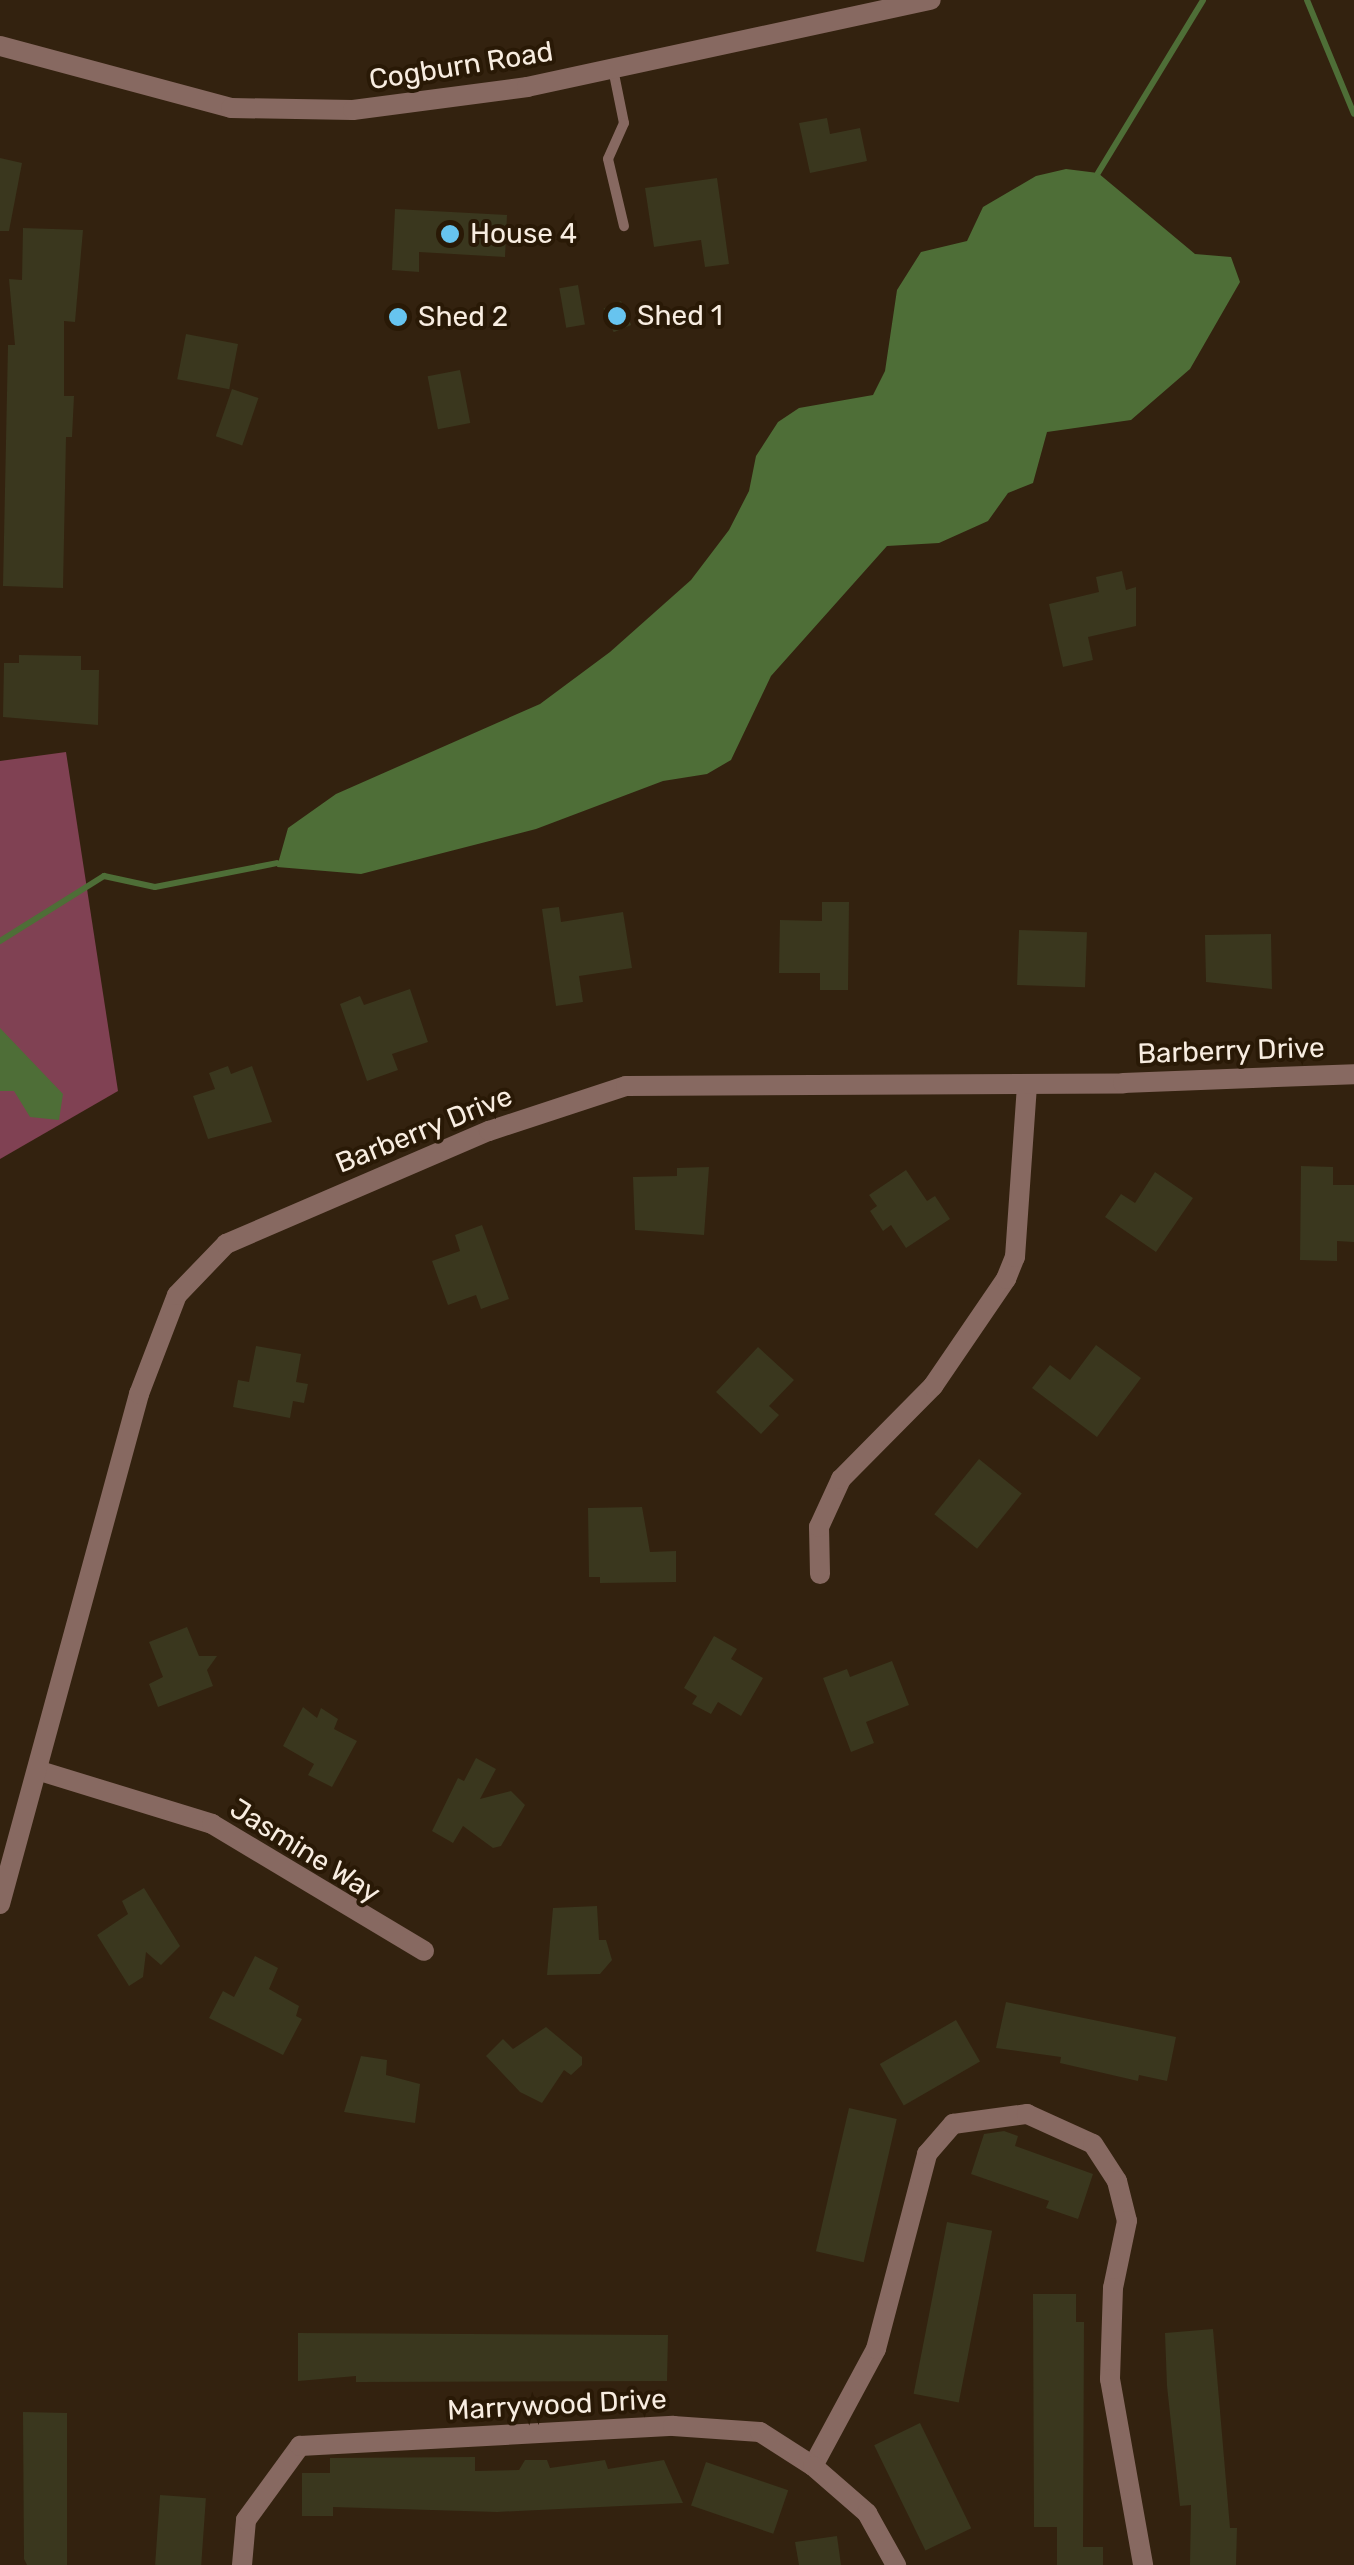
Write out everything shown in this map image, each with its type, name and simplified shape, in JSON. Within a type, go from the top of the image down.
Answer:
[{"type":"street","name":"Cogburn Road","points":[[0,46],[231,108],[294,111],[416,104],[612,68],[881,5],[931,0]]},
{"type":"street","name":"Barberry Drive","points":[[0,1904],[40,1770],[139,1394],[177,1295],[226,1244],[488,1132],[626,1086],[1027,1084],[1354,1074]]},
{"type":"street","points":[[820,1574],[818,1526],[842,1480],[933,1386],[1006,1278],[1014,1257],[1027,1084]]},
{"type":"street","name":"Jasmine Way","points":[[40,1770],[212,1824],[424,1951]]},
{"type":"street","points":[[813,2466],[876,2349],[927,2154],[954,2124],[1026,2114],[1094,2144],[1117,2181],[1127,2221],[1113,2288],[1110,2379],[1142,2565]]},
{"type":"street","name":"Marrywood Drive","points":[[242,2565],[246,2520],[300,2446],[673,2426],[760,2432],[813,2466],[867,2513],[896,2565]]},
{"type":"lane","points":[[612,68],[624,122],[608,160],[624,226]]},
{"type":"shaded area","points":[[1066,169],[1098,173],[1195,254],[1231,257],[1240,282],[1190,369],[1131,420],[1047,432],[1033,483],[1008,493],[988,521],[939,543],[887,546],[771,676],[731,760],[707,774],[663,781],[536,829],[361,874],[277,867],[288,828],[336,794],[540,704],[610,652],[691,580],[729,530],[749,491],[756,456],[778,422],[799,408],[873,395],[885,371],[897,290],[921,252],[967,241],[983,207],[1036,176]]},
{"type":"shaded area","points":[[66,752],[118,1091],[0,1159],[0,761]]},
{"type":"shaded area","points":[[0,1028],[63,1094],[59,1120],[30,1117],[14,1091],[0,1091]]},
{"type":"building","points":[[827,118],[830,134],[860,128],[867,161],[810,173],[799,123]]},
{"type":"building","points":[[0,158],[22,163],[9,231],[0,231]]},
{"type":"building","points":[[717,178],[729,264],[705,267],[701,240],[654,247],[645,188]]},
{"type":"building","name":"House 4","points":[[395,209],[507,215],[505,257],[419,252],[419,272],[392,270]]},
{"type":"building","points":[[23,228],[83,230],[75,322],[64,321],[64,396],[74,396],[72,437],[66,437],[63,588],[3,586],[8,345],[15,345],[9,279],[22,280]]},
{"type":"building","points":[[578,285],[585,324],[566,328],[559,288]]},
{"type":"building","name":"Shed 1","points":[[621,301],[631,325],[614,332],[604,308]]},
{"type":"building","points":[[186,334],[238,344],[229,389],[177,379]]},
{"type":"building","points":[[460,370],[470,423],[438,429],[428,376]]},
{"type":"building","points":[[232,389],[258,398],[242,445],[216,436]]},
{"type":"building","points":[[1122,571],[1126,590],[1136,587],[1136,626],[1088,637],[1093,660],[1063,667],[1049,604],[1099,592],[1096,577]]},
{"type":"building","points":[[19,655],[81,656],[81,670],[99,670],[98,725],[3,717],[4,663],[19,663]]},
{"type":"building","points":[[822,902],[849,902],[848,990],[820,990],[820,973],[779,973],[780,920],[822,921]]},
{"type":"building","points":[[559,907],[561,922],[623,912],[632,968],[579,976],[583,1002],[556,1006],[542,909]]},
{"type":"building","points":[[1019,930],[1087,932],[1085,987],[1017,985]]},
{"type":"building","points":[[1271,934],[1272,989],[1206,982],[1205,935]]},
{"type":"building","points":[[410,989],[428,1042],[392,1054],[398,1070],[367,1081],[340,1004],[360,996],[364,1005]]},
{"type":"building","points":[[228,1066],[231,1074],[252,1066],[272,1122],[208,1139],[193,1096],[215,1089],[209,1073]]},
{"type":"building","points":[[1301,1166],[1333,1167],[1333,1185],[1354,1185],[1354,1242],[1337,1241],[1337,1261],[1300,1260]]},
{"type":"building","points":[[709,1167],[704,1235],[635,1230],[633,1177],[677,1176],[677,1168]]},
{"type":"building","points":[[906,1170],[927,1201],[935,1196],[950,1219],[906,1248],[891,1225],[883,1231],[870,1211],[877,1206],[869,1195]]},
{"type":"building","points":[[1155,1172],[1193,1198],[1156,1252],[1105,1217],[1121,1194],[1135,1203]]},
{"type":"building","points":[[482,1225],[509,1299],[481,1309],[476,1295],[448,1305],[432,1261],[460,1251],[455,1235]]},
{"type":"building","points":[[1096,1345],[1141,1378],[1097,1437],[1032,1388],[1050,1365],[1070,1380]]},
{"type":"building","points":[[256,1346],[301,1354],[296,1382],[308,1384],[304,1403],[293,1401],[290,1418],[233,1407],[238,1380],[249,1382]]},
{"type":"building","points":[[758,1347],[794,1380],[769,1406],[779,1415],[761,1434],[716,1392]]},
{"type":"building","points":[[979,1459],[1022,1494],[977,1549],[934,1514]]},
{"type":"building","points":[[642,1507],[650,1552],[676,1551],[676,1582],[600,1583],[600,1577],[589,1577],[588,1508]]},
{"type":"building","points":[[187,1627],[199,1656],[217,1656],[207,1670],[213,1686],[158,1707],[149,1684],[163,1677],[149,1642]]},
{"type":"building","points":[[714,1636],[737,1649],[731,1659],[763,1678],[741,1716],[718,1702],[711,1714],[692,1704],[697,1696],[684,1688]]},
{"type":"building","points":[[892,1661],[909,1705],[866,1722],[874,1743],[851,1752],[823,1678],[847,1669],[850,1677]]},
{"type":"building","points":[[303,1707],[317,1718],[321,1708],[338,1719],[334,1729],[357,1741],[332,1787],[308,1775],[314,1764],[283,1746]]},
{"type":"building","points":[[476,1758],[496,1769],[480,1799],[511,1791],[525,1805],[501,1846],[493,1848],[463,1826],[453,1843],[432,1831],[458,1778],[464,1781]]},
{"type":"building","points":[[144,1888],[180,1946],[161,1965],[146,1952],[143,1977],[129,1986],[97,1935],[128,1914],[122,1901]]},
{"type":"building","points":[[597,1906],[599,1940],[606,1940],[612,1960],[600,1974],[547,1975],[553,1908]]},
{"type":"building","points":[[255,1956],[278,1968],[269,1989],[299,2006],[296,2016],[302,2019],[283,2055],[209,2018],[223,1991],[234,1997]]},
{"type":"building","points":[[1006,2002],[1176,2037],[1167,2081],[1139,2075],[1138,2081],[1060,2063],[1061,2057],[996,2048]]},
{"type":"building","points":[[956,2020],[980,2062],[904,2106],[880,2064]]},
{"type":"building","points":[[546,2027],[582,2057],[582,2065],[571,2075],[564,2070],[542,2103],[520,2092],[486,2056],[503,2039],[513,2049]]},
{"type":"building","points":[[361,2056],[387,2060],[386,2075],[420,2084],[415,2123],[344,2112]]},
{"type":"building","points":[[849,2108],[897,2119],[864,2262],[816,2251]]},
{"type":"building","points":[[1004,2131],[1018,2136],[1015,2146],[1093,2174],[1078,2219],[1046,2208],[1049,2201],[971,2174],[984,2134]]},
{"type":"building","points":[[947,2222],[992,2231],[959,2403],[914,2394]]},
{"type":"building","points":[[1033,2294],[1076,2294],[1076,2322],[1084,2322],[1083,2547],[1103,2547],[1103,2565],[1057,2565],[1057,2527],[1034,2527]]},
{"type":"building","points":[[1213,2329],[1230,2528],[1237,2528],[1236,2565],[1190,2565],[1191,2505],[1180,2506],[1165,2333]]},
{"type":"building","points":[[298,2333],[668,2335],[667,2381],[356,2382],[356,2376],[298,2381]]},
{"type":"building","points":[[23,2412],[67,2413],[67,2565],[27,2565],[24,2559]]},
{"type":"building","points":[[920,2423],[971,2528],[925,2551],[874,2445]]},
{"type":"building","points":[[475,2457],[475,2471],[519,2470],[525,2460],[547,2460],[550,2468],[605,2460],[608,2469],[664,2460],[683,2503],[497,2512],[333,2507],[333,2516],[302,2516],[302,2473],[330,2473],[330,2458]]},
{"type":"building","points":[[706,2462],[788,2490],[773,2534],[691,2505]]},
{"type":"building","points":[[160,2495],[206,2498],[201,2565],[155,2565]]},
{"type":"building","points":[[837,2536],[841,2565],[799,2565],[795,2542]]},
{"type":"waterway","points":[[1098,173],[1203,0]]},
{"type":"waterway","points":[[1307,0],[1354,114]]},
{"type":"waterway","points":[[0,941],[104,876],[155,887],[277,863]]},
{"type":"place","name":"House 4","points":[[450,234]]},
{"type":"place","name":"Shed 1","points":[[617,316]]},
{"type":"place","name":"Shed 2","points":[[398,317]]}]
